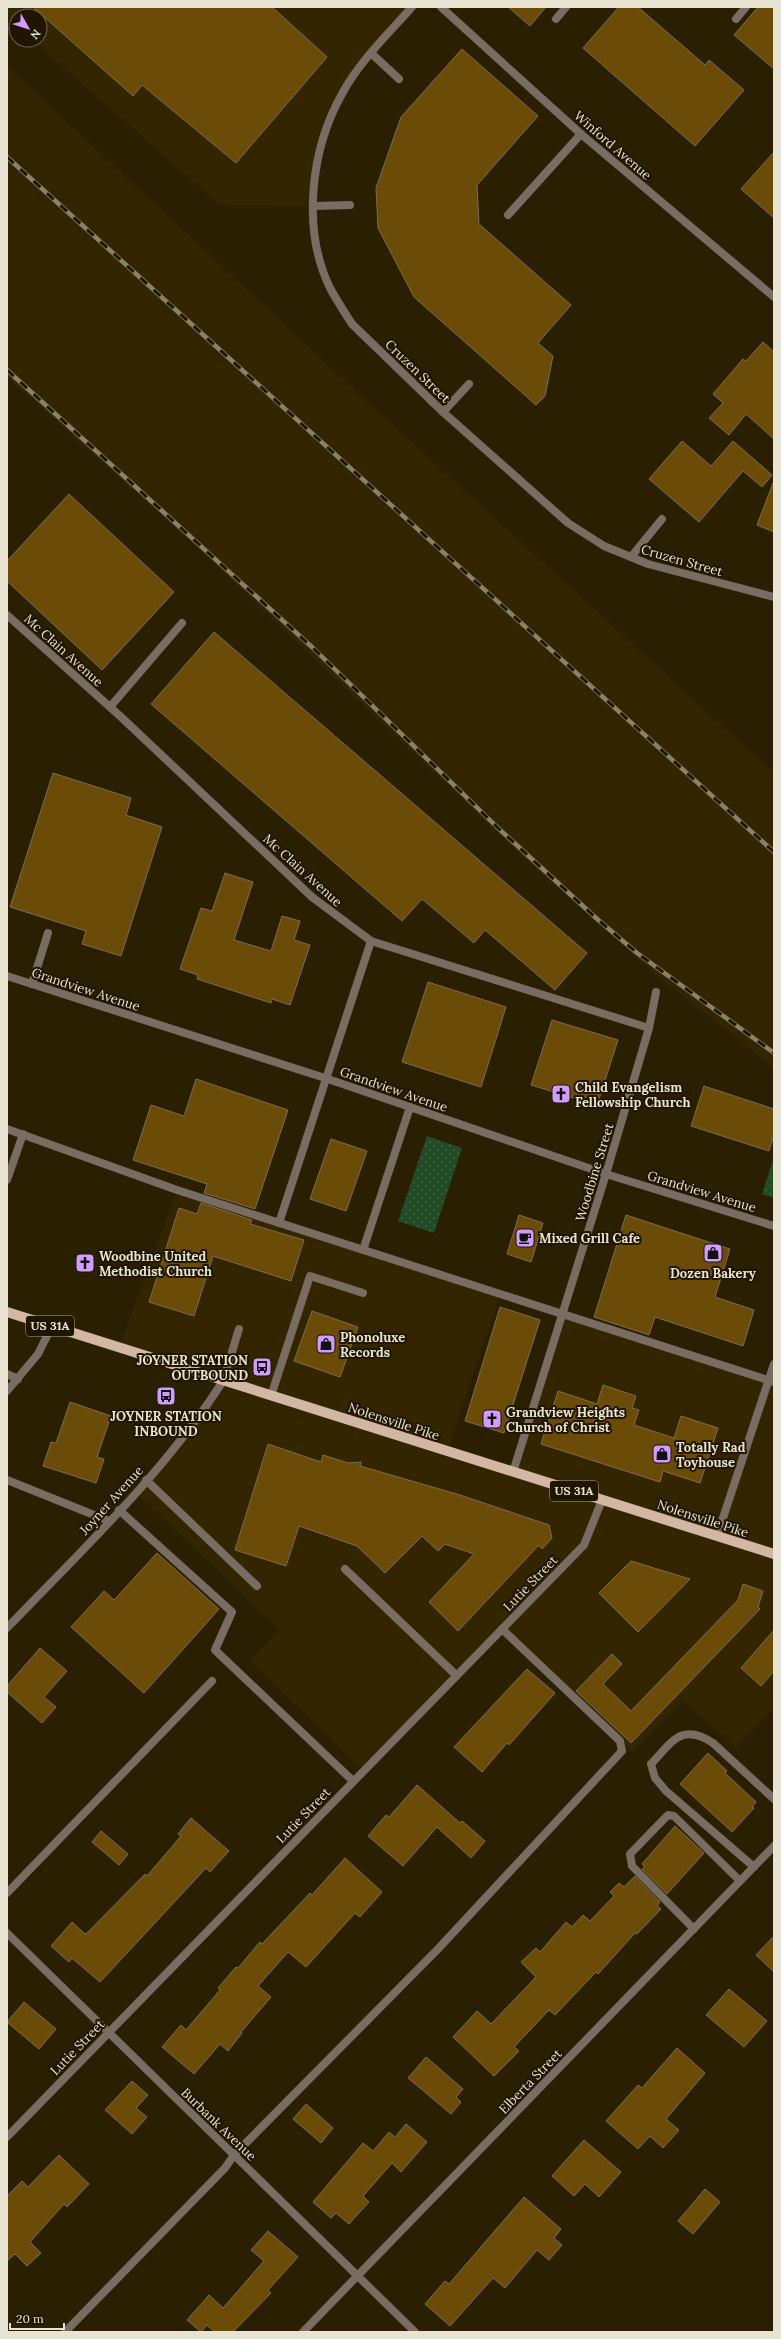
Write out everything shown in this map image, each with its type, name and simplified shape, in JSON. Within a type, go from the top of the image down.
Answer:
[{"type":"main road","name":"Nolensville Pike","points":[[7,1312],[774,1554]]},
{"type":"street","name":"Cruzen Street","points":[[412,7],[371,53],[343,91],[330,117],[318,162],[314,206],[317,240],[323,267],[330,287],[352,324],[443,412],[568,523],[604,546],[648,564],[774,597]]},
{"type":"street","name":"Winford Avenue","points":[[441,7],[581,134],[774,297]]},
{"type":"street","points":[[556,19],[566,7]]},
{"type":"street","points":[[736,19],[746,7]]},
{"type":"street","points":[[371,53],[399,79]]},
{"type":"street","points":[[508,215],[581,134]]},
{"type":"street","points":[[314,206],[350,206]]},
{"type":"street","points":[[443,412],[469,384]]},
{"type":"street","points":[[631,557],[662,519]]},
{"type":"street","name":"Mc Clain Avenue","points":[[7,615],[110,707],[312,897],[371,941],[649,1028]]},
{"type":"street","points":[[110,707],[182,623]]},
{"type":"street","points":[[32,984],[48,933]]},
{"type":"street","points":[[279,1223],[325,1078],[371,941]]},
{"type":"street","name":"Grandview Avenue","points":[[7,976],[325,1078],[606,1174],[774,1226]]},
{"type":"street","name":"Woodbine Street","points":[[513,1472],[606,1174],[649,1028],[656,992]]},
{"type":"street","points":[[363,1250],[410,1107]]},
{"type":"street","points":[[7,1129],[177,1190],[771,1381]]},
{"type":"street","points":[[7,1180],[23,1134]]},
{"type":"street","points":[[271,1396],[310,1276],[363,1293]]},
{"type":"street","points":[[7,1390],[38,1354],[52,1326]]},
{"type":"street","name":"Joyner Avenue","points":[[7,1628],[119,1510],[146,1480],[206,1407],[223,1381],[240,1329]]},
{"type":"street","points":[[717,1536],[771,1381],[774,1364]]},
{"type":"street","points":[[7,1374],[18,1379]]},
{"type":"street","points":[[7,1480],[109,1521]]},
{"type":"street","points":[[146,1480],[257,1586]]},
{"type":"street","name":"Lutie Street","points":[[7,2137],[107,2032],[584,1545],[602,1500]]},
{"type":"street","points":[[119,1510],[232,1612],[215,1650],[353,1781]]},
{"type":"street","points":[[345,1569],[456,1675]]},
{"type":"street","points":[[65,2332],[225,2168],[234,2155],[437,1950],[622,1751],[620,1741],[502,1629]]},
{"type":"street","points":[[7,1893],[212,1680]]},
{"type":"street","points":[[754,1867],[666,1791],[655,1778],[651,1764],[678,1736],[690,1733],[702,1736],[713,1743],[774,1799]]},
{"type":"street","points":[[694,1929],[632,1866],[630,1854],[662,1820],[668,1815],[674,1816],[740,1881]]},
{"type":"street","name":"Elberta Street","points":[[303,2332],[774,1846]]},
{"type":"street","name":"Burbank Avenue","points":[[7,1933],[415,2332]]},
{"type":"shaded area","points":[[7,7],[412,7],[343,91],[321,148],[314,206],[220,205],[41,48],[48,48],[48,8],[8,8],[8,20]]},
{"type":"shaded area","points":[[7,66],[384,417],[774,773],[774,1068],[654,973],[526,860],[202,552],[7,377]]},
{"type":"shaded area","points":[[177,1190],[500,1294],[447,1452],[513,1472],[563,1313],[774,1381],[774,1708],[736,1747],[683,1701],[632,1752],[502,1629],[363,1770],[250,1661],[280,1630],[135,1492],[223,1381],[119,1348]]},
{"type":"green space","points":[[427,1136],[462,1148],[434,1233],[398,1221]]},
{"type":"green space","points":[[774,1157],[774,1198],[762,1194]]},
{"type":"building","points":[[33,7],[272,7],[327,57],[236,163],[142,85],[133,96],[48,20],[48,8]]},
{"type":"building","points":[[508,7],[546,7],[530,26]]},
{"type":"building","points":[[619,7],[638,7],[705,65],[709,60],[744,90],[695,146],[583,48]]},
{"type":"building","points":[[758,7],[774,7],[774,69],[734,35]]},
{"type":"building","points":[[462,49],[538,116],[477,185],[479,224],[571,305],[538,343],[553,356],[545,396],[536,405],[414,297],[378,228],[376,188],[401,117]]},
{"type":"building","points":[[774,152],[774,218],[741,189]]},
{"type":"building","points":[[763,342],[774,352],[774,439],[746,414],[729,435],[709,418],[723,403],[713,394],[743,359],[746,361]]},
{"type":"building","points":[[682,441],[711,466],[733,441],[772,475],[762,487],[743,471],[699,522],[649,479]]},
{"type":"building","points":[[773,483],[774,484],[774,532],[757,525]]},
{"type":"building","points":[[69,494],[174,592],[102,670],[7,581],[7,561]]},
{"type":"building","points":[[214,632],[587,953],[555,990],[485,930],[474,943],[422,899],[402,921],[151,704]]},
{"type":"building","points":[[53,773],[131,798],[126,815],[162,827],[121,956],[82,944],[86,931],[10,907]]},
{"type":"building","points":[[225,873],[253,882],[234,940],[271,951],[282,916],[300,921],[294,940],[310,945],[290,1005],[272,999],[271,1003],[197,979],[198,975],[180,969],[201,908],[212,911]]},
{"type":"building","points":[[428,982],[506,1007],[481,1087],[402,1062]]},
{"type":"building","points":[[552,1020],[618,1040],[597,1105],[531,1085]]},
{"type":"building","points":[[196,1079],[288,1110],[255,1209],[204,1193],[207,1184],[133,1160],[151,1105],[184,1116]]},
{"type":"building","points":[[704,1086],[774,1109],[774,1135],[769,1151],[691,1126]]},
{"type":"building","points":[[331,1139],[367,1151],[346,1211],[310,1199]]},
{"type":"building","points":[[201,1203],[252,1220],[250,1224],[304,1240],[291,1281],[213,1256],[194,1316],[149,1302],[179,1208],[197,1214]]},
{"type":"building","name":"Mixed Grill Cafe","points":[[519,1215],[543,1223],[531,1262],[507,1254]]},
{"type":"building","points":[[626,1215],[730,1249],[715,1297],[754,1310],[743,1346],[655,1317],[649,1335],[594,1317]]},
{"type":"building","points":[[500,1307],[540,1320],[504,1433],[465,1421]]},
{"type":"building","name":"Phonoluxe Records","points":[[312,1311],[358,1327],[340,1377],[294,1361]]},
{"type":"building","points":[[603,1385],[636,1396],[632,1408],[639,1410],[634,1425],[674,1438],[681,1416],[718,1428],[700,1483],[663,1471],[660,1482],[541,1444],[558,1391],[597,1404]]},
{"type":"building","points":[[70,1402],[111,1416],[97,1457],[104,1459],[96,1483],[43,1466],[51,1442],[56,1443]]},
{"type":"building","points":[[268,1444],[321,1462],[323,1455],[348,1463],[361,1462],[360,1466],[460,1495],[549,1525],[552,1538],[542,1549],[539,1545],[458,1631],[429,1602],[474,1554],[445,1544],[438,1551],[422,1536],[385,1573],[357,1546],[299,1526],[286,1566],[235,1550]]},
{"type":"building","points":[[157,1553],[219,1609],[144,1693],[71,1627],[104,1591],[114,1600]]},
{"type":"building","points":[[631,1561],[690,1579],[638,1632],[599,1593]]},
{"type":"building","points":[[743,1584],[763,1591],[758,1607],[760,1609],[631,1743],[576,1691],[612,1654],[622,1664],[603,1684],[631,1711],[738,1600]]},
{"type":"building","points":[[774,1630],[774,1671],[761,1686],[741,1668]]},
{"type":"building","points":[[40,1648],[67,1671],[44,1697],[56,1707],[42,1723],[7,1692],[7,1686]]},
{"type":"building","points":[[527,1669],[555,1693],[509,1745],[507,1743],[482,1772],[454,1747]]},
{"type":"building","points":[[708,1753],[727,1771],[725,1773],[756,1802],[752,1807],[754,1808],[732,1832],[680,1784]]},
{"type":"building","points":[[417,1785],[460,1823],[462,1821],[485,1841],[471,1858],[437,1827],[403,1866],[368,1836],[386,1815],[389,1817]]},
{"type":"building","points":[[191,1818],[229,1851],[210,1872],[206,1868],[100,1982],[72,1958],[69,1962],[51,1946],[72,1922],[85,1934],[88,1932],[145,1874],[147,1876],[181,1836],[178,1834]]},
{"type":"building","points":[[675,1826],[704,1853],[667,1894],[642,1869],[645,1867],[642,1864]]},
{"type":"building","points":[[101,1831],[128,1854],[119,1865],[92,1842]]},
{"type":"building","points":[[345,1858],[382,1892],[360,1917],[355,1913],[306,1967],[288,1952],[258,1986],[271,1997],[241,2032],[242,2033],[228,2051],[220,2044],[194,2074],[162,2047],[181,2025],[186,2030],[220,1990],[218,1988],[236,1967],[238,1968],[260,1942],[262,1944],[310,1893],[312,1895]]},
{"type":"building","points":[[635,1876],[660,1902],[657,1906],[661,1909],[637,1934],[635,1933],[598,1974],[596,1972],[555,2015],[549,2010],[514,2047],[519,2051],[494,2076],[453,2037],[477,2011],[491,2024],[536,1977],[521,1962],[536,1948],[540,1952],[566,1922],[572,1927],[583,1915],[590,1921],[614,1896],[610,1892],[619,1883],[624,1887]]},
{"type":"building","points":[[774,1936],[774,1972],[756,1955]]},
{"type":"building","points":[[729,1989],[767,2021],[744,2047],[706,2015]]},
{"type":"building","points":[[24,2002],[56,2029],[39,2049],[7,2022]]},
{"type":"building","points":[[677,2048],[705,2073],[666,2119],[679,2130],[663,2148],[650,2136],[638,2149],[606,2121],[638,2085],[642,2088]]},
{"type":"building","points":[[426,2057],[463,2089],[456,2097],[461,2102],[451,2114],[408,2078]]},
{"type":"building","points":[[132,2081],[148,2095],[136,2108],[147,2117],[132,2134],[105,2110]]},
{"type":"building","points":[[306,2104],[333,2128],[321,2143],[293,2119]]},
{"type":"building","points":[[406,2124],[427,2142],[401,2172],[392,2163],[363,2196],[369,2202],[349,2224],[336,2213],[331,2218],[313,2202],[363,2143],[373,2151],[389,2132],[395,2137]]},
{"type":"building","points":[[584,2140],[621,2172],[599,2197],[585,2184],[574,2196],[552,2176]]},
{"type":"building","points":[[59,2155],[89,2184],[67,2207],[64,2204],[30,2242],[41,2253],[27,2266],[15,2254],[7,2261],[7,2196],[22,2181],[28,2187]]},
{"type":"building","points":[[705,2189],[720,2202],[693,2234],[678,2221]]},
{"type":"building","points":[[524,2197],[561,2229],[554,2238],[562,2245],[549,2260],[537,2250],[505,2288],[493,2278],[450,2326],[425,2304],[445,2281],[449,2284]]},
{"type":"building","points":[[268,2231],[298,2257],[268,2290],[271,2293],[233,2332],[215,2332],[207,2325],[201,2332],[187,2320],[209,2295],[223,2308],[264,2261],[251,2250]]},
{"type":"railway","points":[[7,157],[774,852]]},
{"type":"railway","points":[[7,370],[313,648],[497,827],[596,918],[637,953],[774,1053]]},
{"type":"place","name":"Child Evangelism Fellowship Church","points":[[561,1094]]},
{"type":"place","name":"Mixed Grill Cafe","points":[[525,1238]]},
{"type":"place","name":"Dozen Bakery","points":[[713,1253]]},
{"type":"place","name":"Woodbine United Methodist Church","points":[[85,1263]]},
{"type":"place","name":"Phonoluxe Records","points":[[326,1344]]},
{"type":"place","name":"JOYNER STATION OUTBOUND","points":[[262,1367]]},
{"type":"place","name":"JOYNER STATION INBOUND","points":[[166,1396]]},
{"type":"place","name":"Grandview Heights Church of Christ","points":[[492,1419]]},
{"type":"place","name":"Totally Rad Toyhouse","points":[[662,1454]]}]
